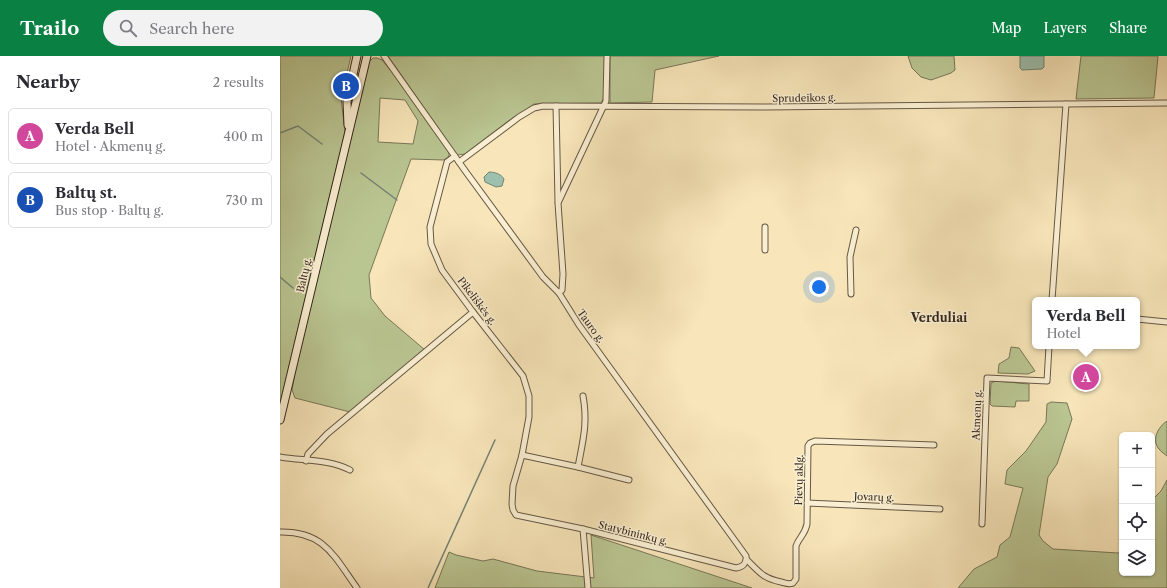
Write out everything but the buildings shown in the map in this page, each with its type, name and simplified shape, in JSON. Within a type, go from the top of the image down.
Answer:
[{"type":"main road","name":"Baltų g.","points":[[348,135],[347,102],[357,56]]},
{"type":"main road","name":"Baltų g.","points":[[280,420],[367,56]]},
{"type":"street","name":"Tauro g.","points":[[384,56],[454,156],[543,277],[558,293],[579,325],[742,549],[746,556],[745,562]]},
{"type":"street","points":[[558,203],[606,100],[607,56]]},
{"type":"street","name":"Sprudeikos g.","points":[[459,162],[519,117],[534,108],[556,106],[765,107],[1167,103]]},
{"type":"street","points":[[1052,297],[1066,104]]},
{"type":"street","points":[[556,106],[558,203],[563,274],[562,290],[558,293]]},
{"type":"street","name":"Pikeliškės g.","points":[[454,156],[447,162],[430,227],[431,244],[442,270],[523,376],[529,396],[529,417],[522,456],[513,486],[512,504],[516,515]]},
{"type":"street","points":[[765,227],[765,250]]},
{"type":"street","points":[[851,294],[850,258],[856,230]]},
{"type":"street","points":[[306,461],[308,454],[327,434],[473,312]]},
{"type":"street","points":[[1140,319],[1167,322]]},
{"type":"street","name":"Akmenų g.","points":[[982,524],[987,378],[1047,381],[1049,349]]},
{"type":"street","points":[[578,467],[586,428],[586,411],[583,396]]},
{"type":"street","name":"Pievų aklg.","points":[[745,562],[767,579],[790,584],[796,579],[796,546],[806,531],[808,446],[810,443],[815,441],[934,445]]},
{"type":"street","points":[[522,456],[578,467],[629,480]]},
{"type":"street","points":[[280,457],[322,462],[344,467],[350,470]]},
{"type":"street","name":"Jovarų g.","points":[[807,504],[940,508]]},
{"type":"street","name":"Statybininkų g.","points":[[516,515],[583,529],[736,568],[745,562]]},
{"type":"street","points":[[583,529],[588,588]]},
{"type":"street","points":[[280,532],[293,531],[304,534],[321,542],[330,550],[357,588]]},
{"type":"green space","points":[[280,56],[351,56],[341,98],[345,132],[280,404]]},
{"type":"green space","points":[[388,56],[605,56],[604,98],[601,103],[534,104],[465,154],[457,155]]},
{"type":"green space","points":[[610,56],[719,56],[655,70],[652,102],[610,103]]},
{"type":"green space","points":[[908,56],[954,56],[955,70],[951,73],[931,80],[921,77],[912,68]]},
{"type":"green space","points":[[1081,56],[1158,56],[1154,98],[1076,99]]},
{"type":"green space","points":[[373,58],[382,60],[401,83],[449,152],[449,156],[444,160],[411,159],[369,275],[371,298],[385,316],[425,350],[350,412],[295,398],[292,390],[368,63]],"holes":[[[380,98],[405,100],[418,121],[413,144],[378,142]]]},
{"type":"green space","points":[[1011,347],[1019,348],[1035,371],[1028,374],[998,373],[999,364],[1009,358]]},
{"type":"green space","points":[[996,381],[1029,384],[1029,401],[1016,401],[1015,407],[992,406],[990,404],[991,383]]},
{"type":"green space","points":[[1051,402],[1067,403],[1072,419],[1057,464],[1048,477],[1039,535],[1043,541],[1053,549],[1119,552],[1119,576],[1155,576],[1155,497],[1161,491],[1167,480],[1167,588],[958,588],[974,569],[997,557],[1000,545],[1010,537],[1023,488],[1005,484],[1007,470],[1026,451],[1046,422],[1047,404]]},
{"type":"green space","points":[[1167,421],[1167,456],[1160,450],[1156,442],[1156,438],[1158,430]]},
{"type":"green space","points":[[591,535],[752,588],[435,588],[449,552],[483,561],[493,559],[537,571],[594,578]]},
{"type":"shaded area","points":[[1020,56],[1044,56],[1044,67],[1042,69],[1022,70],[1020,68]]},
{"type":"shaded area","points":[[489,172],[493,172],[503,177],[504,179],[502,186],[496,187],[485,182],[484,177]]},
{"type":"waterway","points":[[280,133],[298,126],[322,144]]},
{"type":"waterway","points":[[361,173],[397,200]]},
{"type":"waterway","points":[[280,277],[293,288]]},
{"type":"waterway","points":[[428,588],[495,440]]},
{"type":"place","name":"Baltų st.","points":[[346,86]]},
{"type":"place","name":"Verda Bell","points":[[1086,377]]},
{"type":"district","name":"Verduliai","points":[[939,317]]}]
